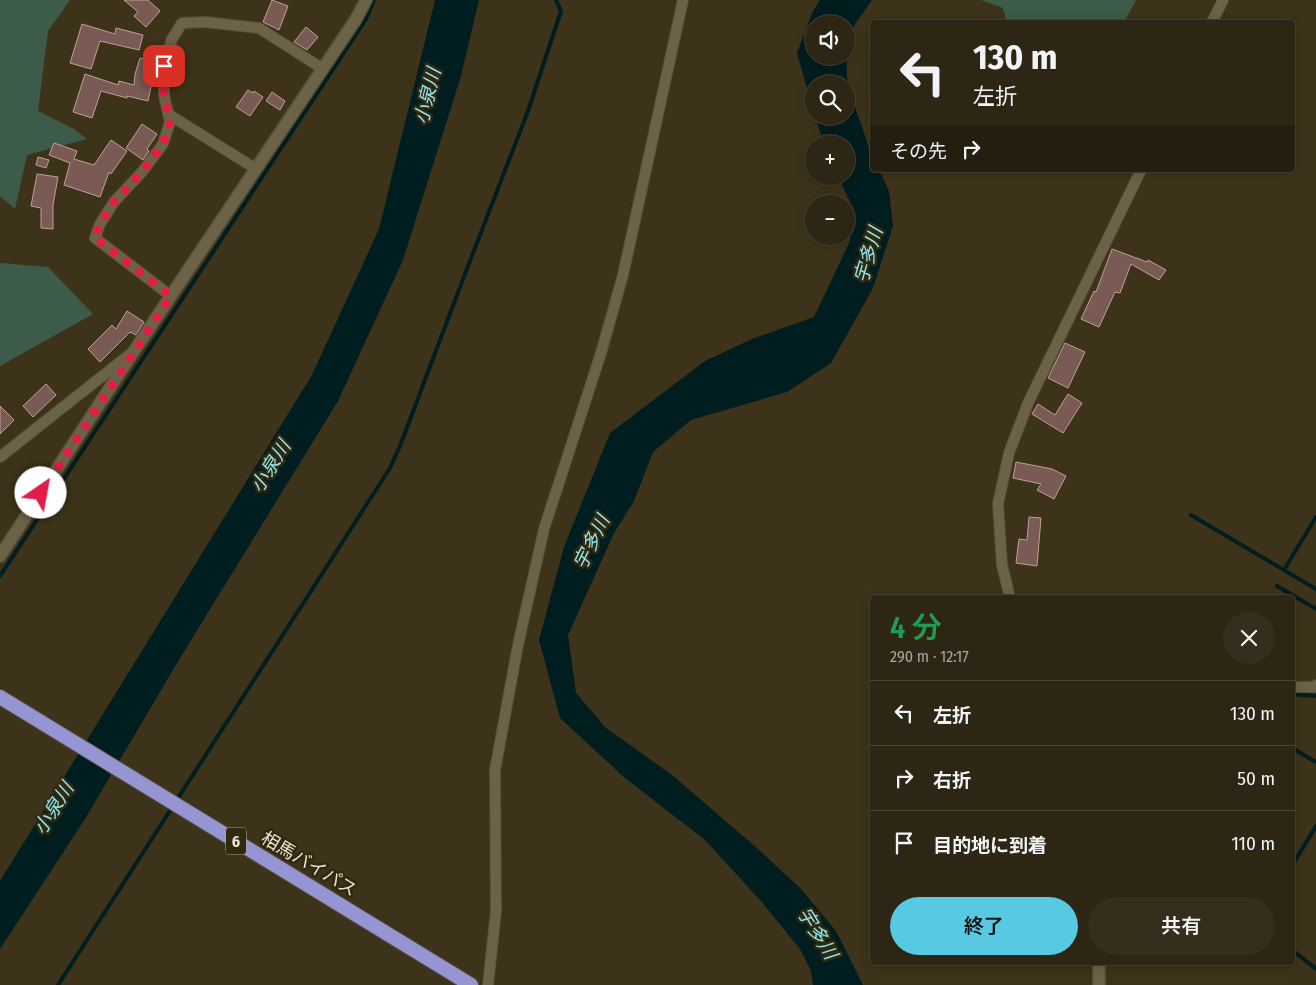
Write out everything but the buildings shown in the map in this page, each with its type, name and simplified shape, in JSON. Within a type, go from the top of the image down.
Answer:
[{"type":"highway","name":"相馬バイパス","points":[[0,697],[471,985]]},
{"type":"street","points":[[0,556],[134,351],[356,20],[366,0]]},
{"type":"street","points":[[488,985],[496,911],[495,770],[518,644],[544,529],[601,353],[623,275],[683,0]]},
{"type":"street","points":[[1213,20],[1223,0]]},
{"type":"street","points":[[171,296],[95,238],[100,224],[114,202],[142,172],[163,144],[170,122],[164,95],[164,66],[172,39],[182,23],[205,22],[259,28],[323,69]]},
{"type":"street","points":[[168,114],[256,169]]},
{"type":"street","points":[[1009,595],[1002,565],[998,504],[1009,452],[1028,403],[1140,172]]},
{"type":"street","points":[[0,457],[134,351]]},
{"type":"street","points":[[1295,686],[1314,687],[1316,685]]},
{"type":"street","points":[[1098,985],[1099,965]]},
{"type":"green space","points":[[0,0],[70,0],[48,31],[38,111],[74,129],[87,139],[27,155],[15,209],[0,196]]},
{"type":"green space","points":[[981,0],[1136,0],[1125,20],[1006,20],[1003,8]]},
{"type":"green space","points":[[0,263],[48,267],[93,314],[0,366]]},
{"type":"water","name":"小泉川","points":[[435,0],[479,0],[461,76],[403,260],[338,401],[180,658],[85,819],[0,949],[0,881],[312,375],[379,229]]},
{"type":"water","points":[[820,0],[872,0],[855,24],[855,15],[811,15]]},
{"type":"water","points":[[805,32],[805,65],[847,65],[847,75],[805,75],[805,81],[797,53]]},
{"type":"water","name":"宇多川","points":[[855,106],[869,150],[870,172],[880,172],[889,191],[893,226],[873,288],[831,363],[787,392],[691,420],[653,452],[634,501],[614,533],[568,635],[576,693],[606,728],[672,775],[800,888],[836,931],[863,985],[813,985],[811,971],[800,949],[761,901],[705,840],[625,778],[560,718],[539,640],[564,547],[610,433],[705,361],[752,339],[814,317],[848,245],[855,245],[855,195],[847,195],[842,185],[855,185],[855,135],[821,135],[818,125],[855,125]]},
{"type":"waterway","points":[[0,576],[366,19],[374,0]]},
{"type":"waterway","points":[[58,985],[390,468],[528,111],[561,11],[556,0]]},
{"type":"waterway","points":[[1191,515],[1316,589]]},
{"type":"waterway","points":[[1284,570],[1316,517]]},
{"type":"waterway","points":[[1277,586],[1292,595]]},
{"type":"waterway","points":[[1295,597],[1316,609]]},
{"type":"waterway","points":[[1295,694],[1316,696]]},
{"type":"waterway","points":[[1295,750],[1316,762]]},
{"type":"waterway","points":[[1295,861],[1316,826]]},
{"type":"waterway","points":[[1295,952],[1316,969]]},
{"type":"route","points":[[41,493],[171,296],[95,238],[100,224],[114,202],[142,172],[163,144],[170,122],[164,95],[164,66]]}]
